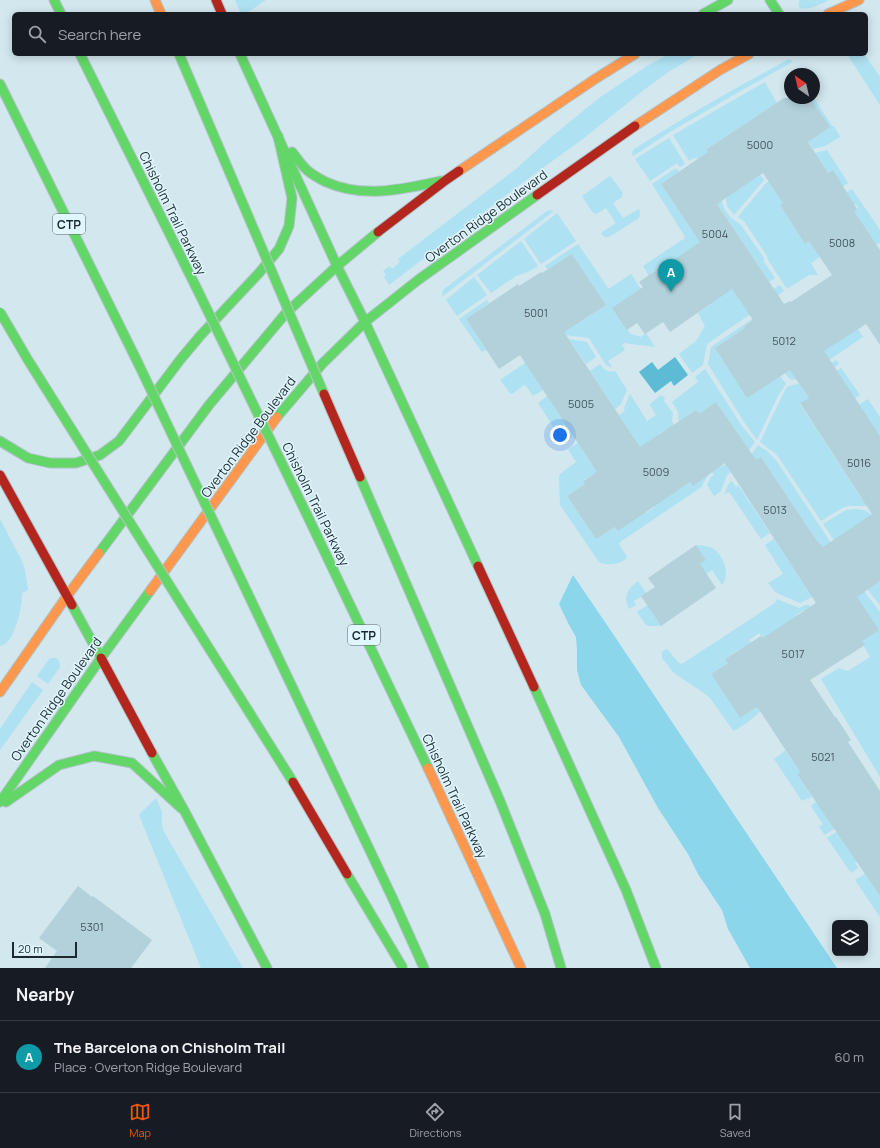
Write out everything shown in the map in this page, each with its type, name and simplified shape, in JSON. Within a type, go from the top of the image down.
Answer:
[{"type":"main road","points":[[54,0],[60,12]]},
{"type":"main road","points":[[155,0],[160,12]]},
{"type":"main road","points":[[216,0],[221,12]]},
{"type":"main road","points":[[707,12],[728,0]]},
{"type":"main road","points":[[770,0],[778,12]]},
{"type":"main road","points":[[832,12],[859,0]]},
{"type":"main road","name":"Chisholm Trail Parkway","points":[[81,56],[307,515],[470,857],[521,968]]},
{"type":"main road","points":[[180,56],[500,801],[544,914],[561,968]]},
{"type":"main road","points":[[241,56],[337,266],[365,322],[501,615],[626,890],[656,968]]},
{"type":"main road","points":[[0,692],[67,596],[209,405],[286,313],[360,246],[446,180],[595,79],[632,56]]},
{"type":"main road","name":"Overton Ridge Boulevard","points":[[0,802],[100,658],[278,415],[323,363],[365,322],[418,280],[646,118],[720,70],[745,56]]},
{"type":"main road","name":"CTP","points":[[0,84],[138,363],[330,765],[424,968]]},
{"type":"main road","points":[[278,136],[308,171],[333,186],[364,192],[396,190],[446,180]]},
{"type":"main road","points":[[0,441],[28,458],[50,463],[76,463],[100,455],[119,442],[184,354],[259,273],[279,249],[289,226],[292,198],[278,136]]},
{"type":"main road","points":[[0,312],[28,360],[290,778],[403,968]]},
{"type":"main road","points":[[0,475],[185,812],[267,968]]},
{"type":"main road","points":[[0,806],[59,765],[94,756],[132,763],[185,812]]},
{"type":"shaded area","points":[[235,0],[266,0],[248,12],[240,12]]},
{"type":"shaded area","points":[[800,0],[829,0],[806,9],[799,7]]},
{"type":"shaded area","points":[[665,56],[695,56],[645,89],[584,138],[514,189],[389,285],[384,277],[386,275],[383,271],[390,266],[392,269],[400,262],[398,259],[516,169],[550,138],[599,98],[647,66]]},
{"type":"shaded area","points":[[848,56],[866,56],[880,77],[880,105]]},
{"type":"shaded area","points":[[789,59],[793,62],[670,132],[633,156],[633,150],[671,126]]},
{"type":"shaded area","points":[[765,82],[777,103],[707,149],[735,191],[760,175],[764,180],[734,215],[727,206],[726,199],[699,159],[694,158],[689,161],[673,135]]},
{"type":"shaded area","points":[[810,104],[818,104],[840,137],[825,146],[813,149],[809,142]]},
{"type":"shaded area","points":[[669,138],[685,164],[680,167],[677,163],[650,181],[635,159]]},
{"type":"shaded area","points":[[827,150],[848,183],[840,188],[833,170],[828,173],[816,155],[783,203],[780,205],[805,244],[809,241],[820,257],[811,263],[818,275],[809,275],[787,289],[744,221],[738,217],[766,183],[811,154]]},
{"type":"shaded area","points":[[700,167],[731,218],[741,225],[764,258],[764,262],[775,278],[769,282],[698,175]]},
{"type":"shaded area","points":[[676,168],[679,172],[661,184],[743,305],[766,294],[780,285],[784,291],[707,344],[703,365],[692,373],[679,354],[696,341],[705,326],[698,313],[711,304],[704,293],[662,266],[651,273],[652,281],[643,266],[685,238],[652,184]]},
{"type":"shaded area","points":[[610,176],[623,193],[622,197],[613,203],[623,218],[639,209],[640,213],[639,218],[609,237],[606,237],[601,233],[616,223],[606,208],[596,214],[593,213],[582,196]]},
{"type":"shaded area","points":[[852,189],[880,230],[880,243],[876,245],[854,211],[858,208],[856,204],[852,206],[842,195]]},
{"type":"shaded area","points":[[550,210],[554,211],[443,296],[442,293],[444,289]]},
{"type":"shaded area","points":[[557,213],[576,241],[541,264],[524,239]]},
{"type":"shaded area","points":[[521,241],[538,266],[528,272],[516,276],[491,293],[477,275]]},
{"type":"shaded area","points":[[578,244],[608,288],[631,274],[641,289],[627,330],[631,334],[641,337],[646,333],[655,347],[624,343],[622,345],[625,350],[608,361],[612,367],[610,367],[606,365],[589,338],[550,335],[583,320],[606,305],[572,254],[548,270],[545,266]]},
{"type":"shaded area","points":[[474,277],[487,295],[457,316],[446,300]]},
{"type":"shaded area","points":[[487,300],[489,303],[466,319],[486,350],[482,352],[459,319]]},
{"type":"shaded area","points":[[766,311],[744,326],[745,328],[715,348],[747,397],[780,376],[786,384],[778,396],[757,440],[708,364],[711,347]]},
{"type":"shaded area","points":[[857,328],[863,337],[799,380],[790,379],[785,373],[823,351]]},
{"type":"shaded area","points":[[567,339],[587,342],[596,357],[586,364],[570,341],[529,368],[543,390],[533,396],[524,385],[512,394],[500,380],[534,357]]},
{"type":"shaded area","points":[[675,357],[688,375],[674,386],[671,381],[655,393],[639,372],[652,362],[658,370]]},
{"type":"shaded area","points":[[836,360],[839,364],[824,375],[801,386],[809,398],[800,404],[862,499],[880,488],[880,497],[866,506],[848,506],[842,508],[821,521],[777,455],[760,442],[786,388],[802,383]]},
{"type":"shaded area","points":[[600,364],[603,368],[610,372],[615,371],[627,390],[621,404],[615,409],[590,371]]},
{"type":"shaded area","points":[[841,368],[860,395],[855,398],[826,378]]},
{"type":"shaded area","points":[[705,369],[742,426],[755,442],[737,467],[727,475],[721,491],[714,496],[707,485],[711,477],[714,475],[712,472],[715,470],[714,467],[719,465],[721,467],[730,461],[745,445],[716,402],[699,414],[696,410],[687,416],[689,420],[680,422],[678,412],[672,402],[698,382],[695,377]]},
{"type":"shaded area","points":[[630,394],[647,421],[656,415],[650,404],[661,395],[663,396],[665,399],[664,401],[673,413],[672,421],[674,425],[664,435],[661,432],[659,434],[661,439],[596,477],[594,474],[583,480],[585,484],[567,496],[596,539],[615,527],[618,531],[627,525],[626,522],[642,509],[646,513],[655,507],[652,502],[672,494],[690,482],[693,486],[702,479],[700,475],[708,475],[702,485],[703,486],[620,542],[619,544],[627,557],[625,560],[614,564],[606,564],[599,562],[560,505],[559,477],[560,474],[576,462],[568,449],[578,443],[592,465],[634,438],[619,415],[625,411],[624,408]]},
{"type":"shaded area","points":[[547,396],[573,436],[564,443],[538,403]]},
{"type":"shaded area","points":[[868,399],[880,417],[880,436],[859,405]]},
{"type":"shaded area","points":[[758,445],[776,460],[835,549],[880,612],[880,777],[821,679],[839,668],[848,671],[870,657],[864,646],[825,551],[819,541],[817,541],[761,457],[745,467],[744,465]]},
{"type":"shaded area","points":[[732,481],[736,487],[738,485],[770,533],[761,539],[730,493],[728,492],[724,495],[729,483]]},
{"type":"shaded area","points":[[855,509],[866,511],[871,515],[879,582],[880,581],[880,605],[823,524],[846,510]]},
{"type":"shaded area","points":[[0,519],[22,561],[28,590],[22,593],[20,611],[11,637],[7,642],[0,646]]},
{"type":"shaded area","points":[[774,539],[812,597],[800,603],[775,592],[768,583],[783,574],[765,545]]},
{"type":"shaded area","points":[[696,545],[712,548],[722,559],[726,570],[726,575],[722,585],[712,570],[651,611],[661,626],[646,625],[637,612],[649,604],[644,595],[634,601],[636,605],[629,609],[626,597],[629,590],[638,581],[649,598],[706,560]]},
{"type":"shaded area","points":[[573,575],[837,968],[750,968],[728,929],[722,910],[658,808],[619,737],[581,685],[577,670],[576,637],[559,604]]},
{"type":"shaded area","points":[[777,599],[799,608],[809,605],[811,608],[808,615],[804,610],[796,615],[799,621],[763,638],[759,633],[749,640],[752,644],[738,650],[726,658],[728,663],[711,674],[740,718],[757,707],[760,711],[762,710],[734,731],[710,698],[674,673],[662,658],[662,652],[666,649],[668,650],[679,663],[682,664],[775,603]]},
{"type":"shaded area","points":[[50,658],[56,658],[59,661],[60,667],[48,684],[37,676]]},
{"type":"shaded area","points":[[32,682],[43,690],[0,750],[0,729]]},
{"type":"shaded area","points":[[785,750],[800,772],[797,774],[812,797],[802,801],[774,759]]},
{"type":"shaded area","points":[[156,798],[162,812],[162,825],[164,832],[243,968],[201,968],[139,815]]},
{"type":"shaded area","points":[[816,802],[841,824],[825,835],[819,827],[823,824],[811,806]]},
{"type":"shaded area","points":[[844,827],[857,861],[855,863],[858,868],[851,873],[827,838]]},
{"type":"shaded area","points":[[865,874],[880,896],[880,917],[855,880]]},
{"type":"building","points":[[784,98],[784,104],[814,104],[830,127],[808,142],[828,173],[833,170],[857,209],[854,211],[880,250],[880,345],[866,324],[824,351],[880,436],[880,581],[857,597],[879,630],[862,641],[865,645],[810,680],[851,740],[848,742],[880,791],[880,896],[797,774],[800,772],[757,707],[740,718],[711,674],[728,663],[725,659],[761,636],[763,638],[816,603],[725,463],[693,486],[690,482],[618,531],[615,527],[596,539],[567,496],[585,484],[583,481],[597,472],[520,355],[499,369],[466,319],[518,284],[519,286],[572,254],[606,305],[564,332],[640,447],[696,410],[699,414],[716,402],[756,460],[761,457],[817,541],[823,547],[872,514],[800,403],[809,398],[790,370],[747,398],[715,348],[745,328],[744,326],[753,320],[732,289],[670,332],[663,322],[645,334],[637,323],[627,330],[612,308],[643,287],[639,282],[700,242],[661,184],[708,152],[707,149]],"holes":[[[763,173],[783,203],[780,205],[805,244],[809,241],[832,275],[791,302],[790,301],[784,304],[717,204]]]},
{"type":"building","points":[[696,545],[706,560],[700,564],[716,588],[661,626],[641,596],[655,587],[648,578]]},
{"type":"building","points":[[78,886],[152,940],[131,968],[45,968],[57,951],[39,938]]},
{"type":"traffic: fast","points":[[54,0],[60,12]]},
{"type":"traffic: fast","points":[[707,12],[728,0]]},
{"type":"traffic: fast","points":[[770,0],[778,12]]},
{"type":"traffic: fast","points":[[81,56],[198,291]]},
{"type":"traffic: fast","points":[[180,56],[324,394]]},
{"type":"traffic: fast","points":[[241,56],[337,266],[365,322]]},
{"type":"traffic: fast","points":[[0,84],[138,363]]},
{"type":"traffic: fast","points":[[0,441],[28,458],[50,463],[76,463],[100,455],[119,441],[180,360],[279,249],[289,226],[292,198],[278,136]]},
{"type":"traffic: fast","points":[[292,152],[306,169],[317,177],[340,187],[355,190],[384,191],[441,181]]},
{"type":"traffic: fast","points":[[277,417],[323,363],[365,322],[418,280],[537,195]]},
{"type":"traffic: fast","points":[[99,553],[209,405],[286,313],[337,266],[378,232]]},
{"type":"traffic: fast","points":[[198,291],[307,515]]},
{"type":"traffic: fast","points":[[0,312],[28,360],[293,782]]},
{"type":"traffic: fast","points":[[365,322],[478,566]]},
{"type":"traffic: fast","points":[[138,363],[248,594]]},
{"type":"traffic: fast","points":[[360,477],[500,801],[545,914],[561,968]]},
{"type":"traffic: fast","points":[[307,515],[428,768]]},
{"type":"traffic: fast","points":[[0,802],[150,591]]},
{"type":"traffic: fast","points":[[248,594],[392,897],[424,968]]},
{"type":"traffic: fast","points":[[72,605],[101,658]]},
{"type":"traffic: fast","points":[[534,687],[626,890],[656,968]]},
{"type":"traffic: fast","points":[[152,753],[185,812],[267,968]]},
{"type":"traffic: fast","points":[[6,802],[59,765],[94,756],[132,763],[181,808]]},
{"type":"traffic: fast","points":[[347,874],[403,968]]},
{"type":"traffic: slow","points":[[155,0],[160,12]]},
{"type":"traffic: slow","points":[[832,12],[859,0]]},
{"type":"traffic: slow","points":[[459,171],[595,79],[632,56]]},
{"type":"traffic: slow","points":[[635,126],[720,70],[745,56]]},
{"type":"traffic: slow","points":[[150,591],[277,417]]},
{"type":"traffic: slow","points":[[0,692],[99,553]]},
{"type":"traffic: slow","points":[[428,768],[521,968]]},
{"type":"traffic: jam","points":[[216,0],[221,12]]},
{"type":"traffic: jam","points":[[537,195],[635,126]]},
{"type":"traffic: jam","points":[[378,232],[459,171]]},
{"type":"traffic: jam","points":[[324,394],[360,477]]},
{"type":"traffic: jam","points":[[0,475],[72,605]]},
{"type":"traffic: jam","points":[[478,566],[534,687]]},
{"type":"traffic: jam","points":[[101,658],[152,753]]},
{"type":"traffic: jam","points":[[293,782],[347,874]]},
{"type":"place","name":"The Barcelona on Chisholm Trail","points":[[671,292]]}]
